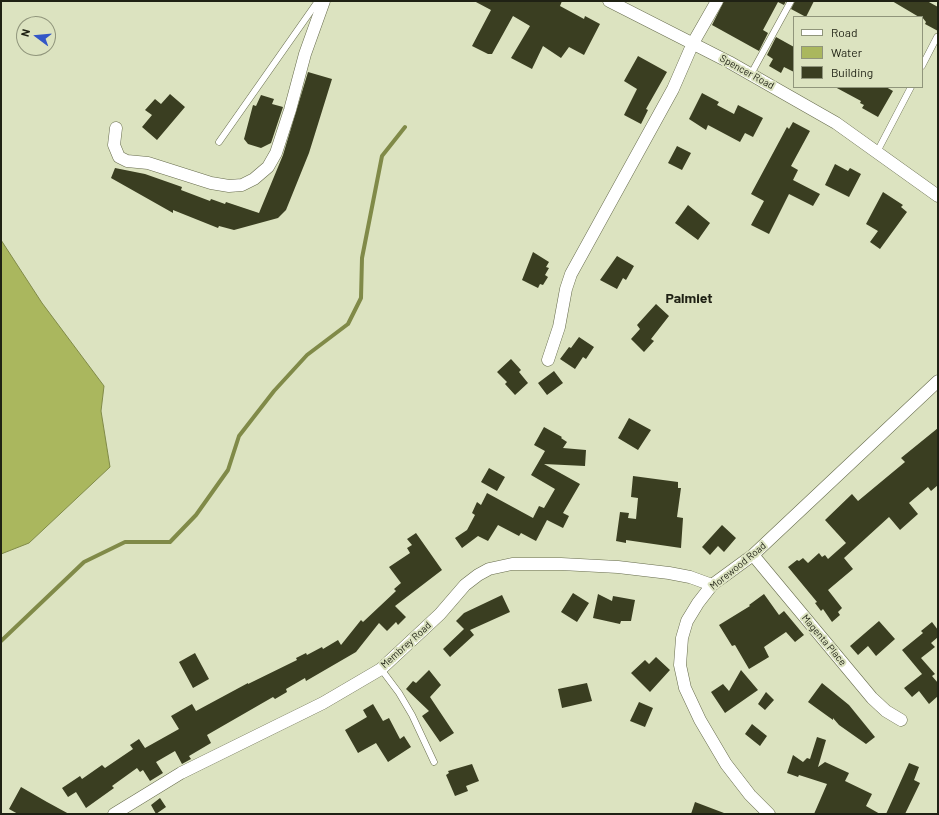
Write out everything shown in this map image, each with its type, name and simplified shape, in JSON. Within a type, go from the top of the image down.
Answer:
[{"type":"street","points":[[116,128],[114,145],[119,157],[127,161],[154,165],[211,183],[228,186],[242,185],[254,179],[268,167],[276,153],[290,110],[305,54],[324,1]]},
{"type":"street","name":"Spencer Road","points":[[609,1],[751,74],[836,123],[938,196]]},
{"type":"street","points":[[548,360],[559,328],[566,289],[571,274],[673,89],[693,43],[717,1]]},
{"type":"street","name":"Morewood Road","points":[[769,814],[750,795],[726,764],[700,720],[685,688],[680,665],[682,638],[687,621],[698,603],[712,585],[753,555],[938,381]]},
{"type":"street","name":"Magenta Place","points":[[753,555],[872,698],[886,711],[901,720]]},
{"type":"street","name":"Membrey Road","points":[[114,814],[181,773],[323,703],[381,669],[416,637],[478,575],[501,565],[561,564],[649,570],[690,577],[712,585]]},
{"type":"lane","points":[[219,142],[318,1]]},
{"type":"lane","points":[[751,74],[790,1]]},
{"type":"lane","points":[[923,64],[937,37]]},
{"type":"lane","points":[[876,152],[910,88]]},
{"type":"lane","points":[[381,669],[399,693],[412,715],[434,762]]},
{"type":"water","points":[[1,240],[42,303],[104,386],[101,411],[110,467],[29,543],[1,554]]},
{"type":"building","points":[[474,1],[562,1],[560,6],[584,19],[585,16],[600,24],[584,55],[569,47],[561,58],[543,46],[532,69],[511,58],[530,26],[513,16],[492,54],[488,54],[472,46],[491,10]]},
{"type":"building","points":[[724,1],[786,1],[784,5],[778,2],[763,30],[768,33],[759,51],[712,25]]},
{"type":"building","points":[[795,1],[814,1],[806,16],[791,9]]},
{"type":"building","points":[[892,1],[927,1],[938,7],[938,31],[925,24],[926,22],[923,16],[917,16]]},
{"type":"building","points":[[776,37],[793,46],[793,72],[784,67],[781,73],[769,66],[773,59],[767,55]]},
{"type":"building","points":[[638,56],[667,72],[646,109],[648,110],[641,124],[624,115],[637,89],[624,81]]},
{"type":"building","points":[[308,72],[332,79],[309,153],[286,210],[278,218],[234,230],[219,226],[218,228],[173,210],[173,213],[111,178],[115,168],[145,174],[182,187],[181,190],[210,201],[211,199],[225,204],[226,202],[259,213],[283,155]]},
{"type":"building","points":[[837,88],[888,88],[893,91],[878,117],[862,108],[864,105],[860,103],[861,101]]},
{"type":"building","points":[[702,93],[719,102],[717,105],[734,114],[738,105],[763,118],[753,137],[745,133],[740,142],[708,125],[706,130],[689,119]]},
{"type":"building","points":[[170,94],[185,107],[157,140],[142,127],[152,115],[145,110],[155,99],[161,104]]},
{"type":"building","points":[[261,95],[274,99],[272,104],[283,107],[271,143],[261,148],[248,144],[244,139],[253,105],[256,106]]},
{"type":"building","points":[[793,122],[810,131],[791,166],[798,170],[793,180],[820,194],[813,206],[789,194],[769,234],[751,225],[764,201],[751,194],[787,127],[789,129]]},
{"type":"building","points":[[677,146],[691,153],[682,170],[668,163]]},
{"type":"building","points":[[835,164],[848,171],[850,168],[861,174],[849,197],[825,185]]},
{"type":"building","points":[[883,192],[903,205],[901,207],[907,212],[880,249],[870,242],[878,231],[866,224]]},
{"type":"building","points":[[688,205],[710,223],[698,240],[675,223]]},
{"type":"building","points":[[533,252],[549,262],[546,267],[549,268],[545,275],[548,277],[543,285],[540,284],[538,288],[522,280]]},
{"type":"building","points":[[617,256],[634,266],[626,280],[623,278],[617,289],[600,280]]},
{"type":"building","points":[[656,304],[669,316],[651,339],[654,341],[644,352],[631,339],[640,329],[637,325]]},
{"type":"building","points":[[579,337],[594,347],[586,359],[583,357],[575,369],[560,359]]},
{"type":"building","points":[[511,359],[521,370],[519,372],[528,383],[515,395],[505,384],[507,382],[497,372]]},
{"type":"building","points":[[554,371],[563,383],[547,395],[538,383]]},
{"type":"building","points":[[629,418],[651,430],[638,450],[618,438]]},
{"type":"building","points":[[544,427],[562,437],[561,438],[567,442],[563,448],[586,450],[585,466],[544,464],[580,484],[563,513],[569,516],[563,528],[547,520],[536,541],[521,533],[519,536],[498,525],[488,541],[478,536],[462,548],[455,538],[467,530],[475,515],[472,513],[477,502],[481,505],[487,493],[533,518],[539,506],[544,508],[555,489],[531,475],[545,451],[534,445]]},
{"type":"building","points":[[938,428],[938,485],[931,491],[928,487],[909,503],[918,514],[900,530],[889,517],[844,558],[853,569],[828,590],[842,608],[838,612],[840,615],[832,622],[823,609],[821,611],[815,603],[817,602],[788,567],[797,560],[799,561],[803,558],[808,563],[819,553],[822,557],[825,555],[828,559],[846,543],[825,520],[852,494],[858,501],[905,462],[901,458]]},
{"type":"building","points":[[489,468],[505,477],[497,491],[481,482]]},
{"type":"building","points":[[633,476],[678,482],[678,488],[681,488],[677,517],[683,518],[681,548],[626,540],[626,543],[616,541],[620,512],[629,513],[628,518],[636,519],[638,498],[631,497]]},
{"type":"building","points":[[722,525],[736,538],[724,552],[718,546],[710,555],[702,547]]},
{"type":"building","points":[[416,533],[442,570],[395,606],[406,617],[398,625],[396,622],[387,631],[379,623],[356,652],[306,681],[305,678],[286,689],[287,692],[275,699],[273,697],[207,735],[211,743],[189,756],[191,759],[182,764],[175,751],[156,762],[163,773],[150,781],[143,770],[140,772],[137,768],[112,786],[114,788],[86,808],[76,792],[68,797],[62,788],[80,776],[82,779],[102,765],[105,768],[133,749],[130,745],[139,739],[145,748],[179,729],[171,716],[192,704],[196,711],[248,683],[297,660],[296,658],[306,653],[307,655],[322,647],[323,649],[338,640],[341,645],[361,620],[363,622],[396,591],[394,589],[401,583],[389,567],[410,553],[407,548],[412,545],[407,539]]},
{"type":"building","points":[[573,593],[589,603],[577,622],[561,612]]},
{"type":"building","points":[[598,594],[612,601],[613,596],[635,600],[631,621],[621,621],[620,624],[593,618]]},
{"type":"building","points":[[764,594],[779,615],[784,611],[804,635],[795,642],[786,632],[764,647],[769,657],[749,669],[735,645],[732,646],[719,625],[750,606],[749,605]]},
{"type":"building","points":[[502,595],[510,612],[470,630],[474,635],[450,657],[443,649],[464,629],[456,621],[464,613]]},
{"type":"building","points":[[879,621],[895,639],[876,656],[868,646],[858,655],[850,646]]},
{"type":"building","points":[[932,622],[938,630],[938,637],[931,643],[935,647],[921,658],[935,674],[932,676],[938,683],[938,696],[929,704],[919,691],[912,697],[904,688],[922,674],[902,650],[923,633],[921,631]]},
{"type":"building","points":[[195,653],[209,679],[193,688],[179,662]]},
{"type":"building","points":[[656,657],[670,670],[650,692],[631,673],[645,660],[649,664]]},
{"type":"building","points":[[429,670],[441,685],[430,697],[454,733],[440,742],[422,716],[429,711],[406,689],[413,681],[416,683]]},
{"type":"building","points":[[741,670],[758,690],[725,713],[711,692],[723,684],[729,691]]},
{"type":"building","points":[[587,683],[592,701],[562,708],[558,689]]},
{"type":"building","points":[[822,683],[849,705],[875,737],[866,744],[839,725],[833,718],[833,720],[808,702]]},
{"type":"building","points":[[766,692],[774,700],[765,710],[758,704]]},
{"type":"building","points":[[639,702],[653,708],[645,727],[630,721]]},
{"type":"building","points":[[373,704],[383,721],[389,718],[400,739],[404,736],[411,747],[388,762],[376,743],[358,753],[345,730],[367,717],[363,710]]},
{"type":"building","points":[[752,724],[767,736],[760,746],[745,734]]},
{"type":"building","points":[[817,737],[826,740],[818,767],[825,762],[849,773],[845,781],[872,794],[866,806],[880,814],[814,814],[827,784],[799,775],[798,777],[787,773],[793,755],[803,762],[807,758],[810,759]]},
{"type":"building","points":[[909,763],[919,767],[914,780],[920,783],[905,814],[886,814]]},
{"type":"building","points":[[472,764],[479,781],[466,786],[468,791],[455,796],[446,775],[449,773],[448,771]]},
{"type":"building","points":[[21,787],[69,814],[18,814],[9,809]]},
{"type":"building","points":[[160,798],[166,807],[156,814],[151,805]]},
{"type":"building","points":[[695,802],[724,813],[724,814],[691,814]]},
{"type":"waterway","points":[[1,641],[84,562],[125,542],[170,542],[196,515],[228,470],[239,436],[274,391],[307,355],[348,324],[361,298],[362,258],[382,156],[405,127]]},
{"type":"district","name":"Palmiet","points":[[689,298]]}]
